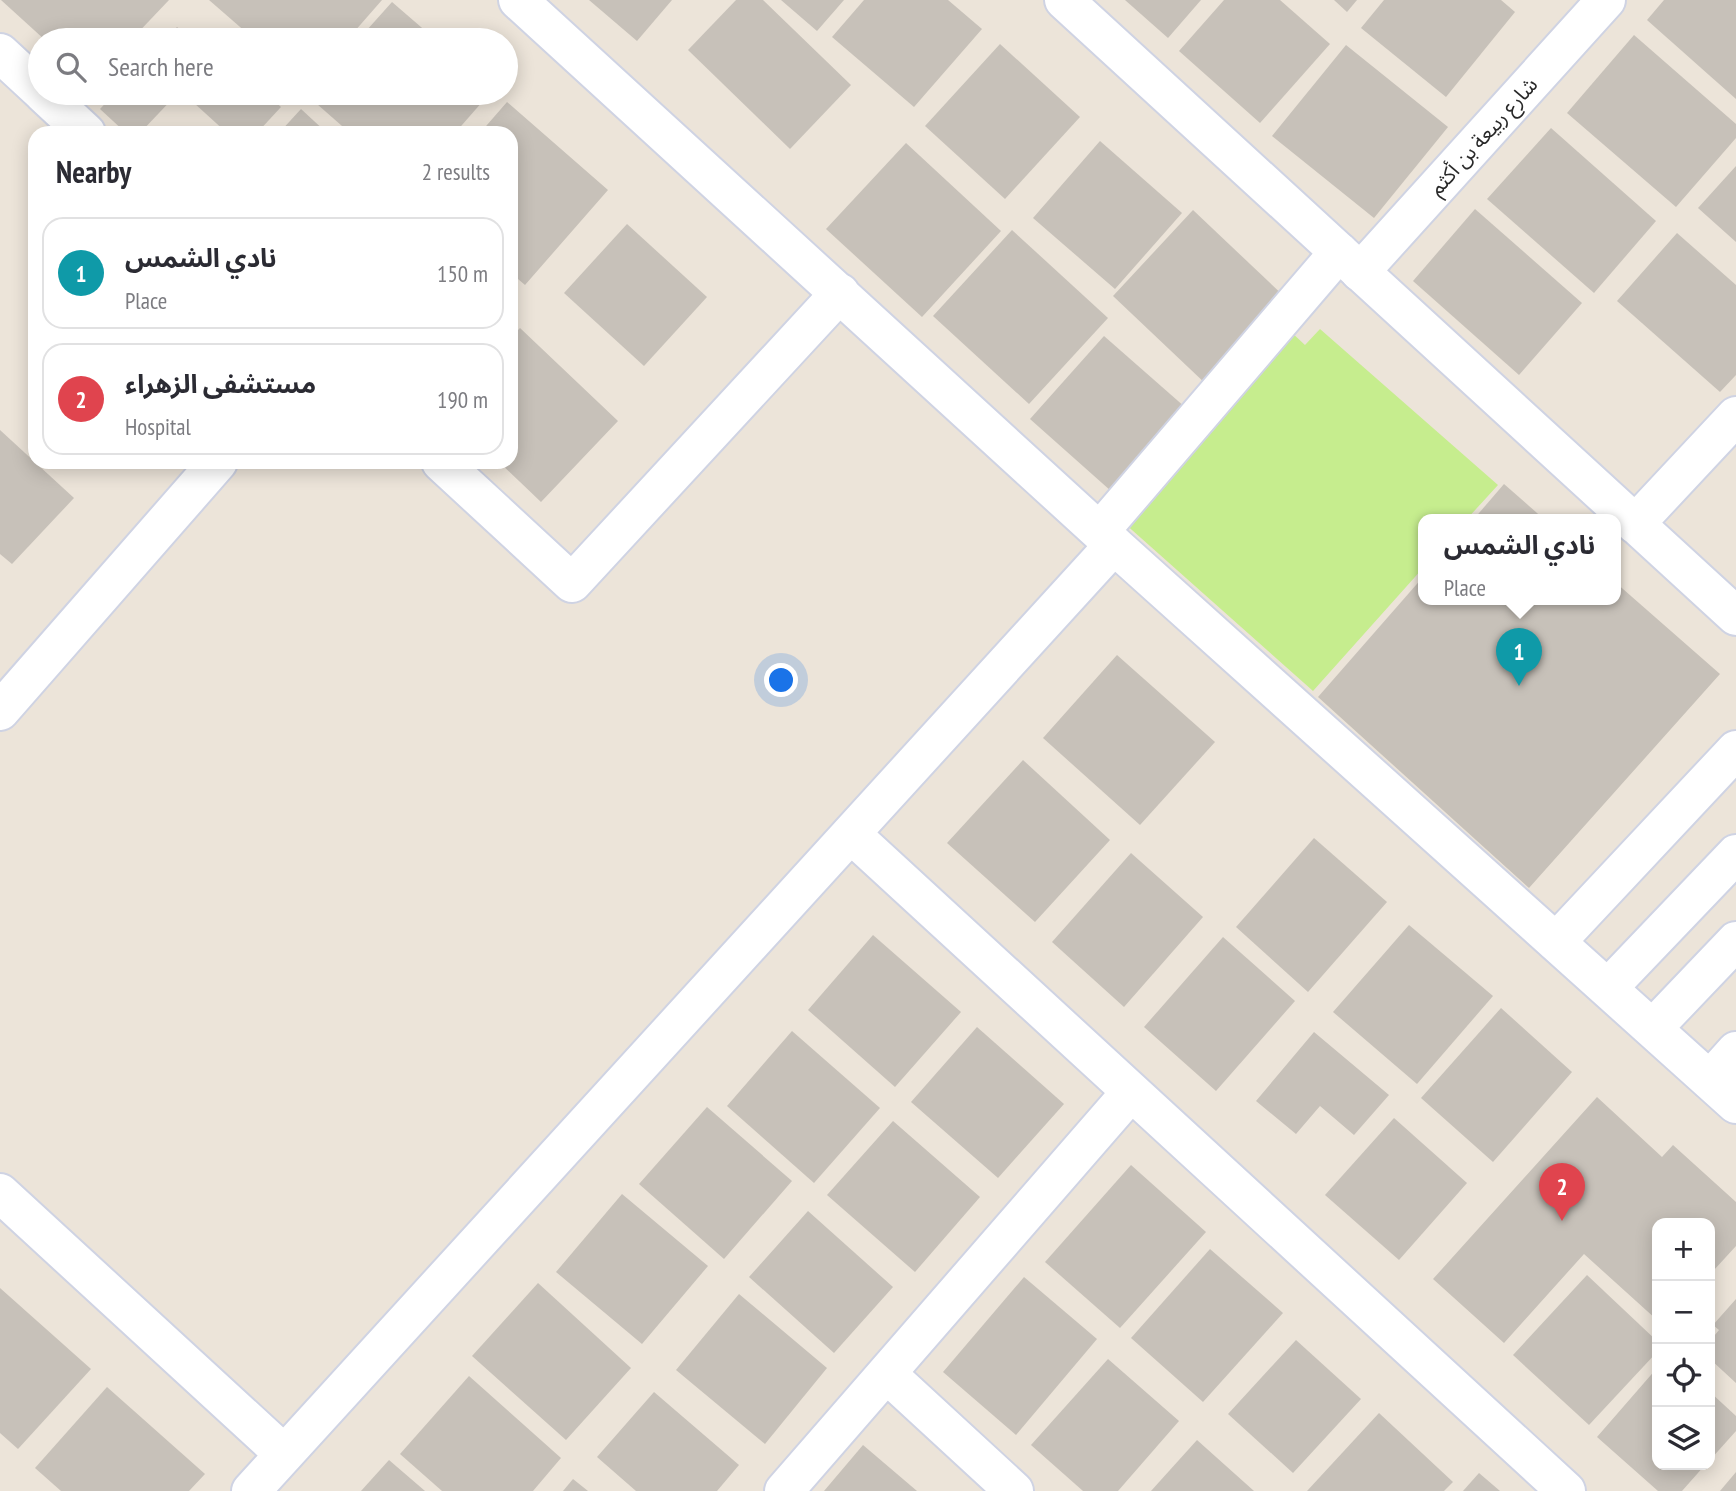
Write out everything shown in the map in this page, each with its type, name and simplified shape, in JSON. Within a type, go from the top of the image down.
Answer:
[{"type":"lane","points":[[518,0],[1107,538],[1723,1092],[1736,1051]]},
{"type":"lane","points":[[1065,0],[1736,616]]},
{"type":"lane","name":"شارع ربيعة بن أكثم","points":[[251,1491],[851,834],[1350,262],[1588,6]]},
{"type":"lane","points":[[0,53],[28,78]]},
{"type":"lane","points":[[57,105],[79,126]]},
{"type":"lane","points":[[449,469],[572,583],[840,293]]},
{"type":"lane","points":[[1635,524],[1736,416]]},
{"type":"lane","points":[[5,696],[212,469]]},
{"type":"lane","points":[[1556,942],[1736,750]]},
{"type":"lane","points":[[851,834],[1566,1491]]},
{"type":"lane","points":[[1608,988],[1736,854]]},
{"type":"lane","points":[[1653,1028],[1736,941]]},
{"type":"lane","points":[[784,1491],[1131,1092]]},
{"type":"lane","points":[[5,1208],[284,1454]]},
{"type":"lane","points":[[887,1374],[1014,1491]]},
{"type":"green space","points":[[1320,329],[1498,485],[1471,514],[1418,514],[1418,574],[1313,691],[1123,522],[1290,331],[1305,345]]},
{"type":"building","points":[[1,0],[169,0],[142,28],[32,28]]},
{"type":"building","points":[[209,0],[382,0],[358,28],[241,28]]},
{"type":"building","points":[[589,0],[672,0],[637,41]]},
{"type":"building","points":[[736,0],[763,0],[851,85],[790,149],[688,50]]},
{"type":"building","points":[[781,0],[844,0],[817,31]]},
{"type":"building","points":[[864,0],[948,0],[982,29],[914,107],[832,37]]},
{"type":"building","points":[[1125,0],[1201,0],[1168,38]]},
{"type":"building","points":[[1224,0],[1280,0],[1330,44],[1260,123],[1179,51]]},
{"type":"building","points":[[1334,0],[1357,0],[1347,12]]},
{"type":"building","points":[[1384,0],[1501,0],[1515,12],[1446,97],[1361,28]]},
{"type":"building","points":[[1664,0],[1736,0],[1736,99],[1647,20]]},
{"type":"building","points":[[392,2],[422,28],[369,28]]},
{"type":"building","points":[[1634,35],[1736,124],[1736,138],[1676,207],[1567,113]]},
{"type":"building","points":[[1000,44],[1080,117],[1005,199],[925,126]]},
{"type":"building","points":[[1346,45],[1448,127],[1374,218],[1272,136]]},
{"type":"building","points":[[104,105],[167,105],[147,126],[118,126],[100,109]]},
{"type":"building","points":[[196,105],[281,107],[263,126],[219,126]]},
{"type":"building","points":[[318,105],[480,105],[461,126],[342,126]]},
{"type":"building","points":[[504,105],[510,105],[608,190],[525,285],[518,279],[518,126],[486,126]]},
{"type":"building","points":[[301,109],[319,126],[285,126]]},
{"type":"building","points":[[1551,128],[1656,221],[1594,293],[1487,199]]},
{"type":"building","points":[[1100,141],[1182,213],[1115,289],[1033,218]]},
{"type":"building","points":[[906,143],[1001,231],[922,317],[826,229]]},
{"type":"building","points":[[1736,166],[1736,242],[1698,208]]},
{"type":"building","points":[[1475,209],[1582,303],[1519,375],[1413,281]]},
{"type":"building","points":[[1193,210],[1288,300],[1208,386],[1113,296]]},
{"type":"building","points":[[627,224],[707,297],[644,366],[564,293]]},
{"type":"building","points":[[1012,230],[1108,318],[1029,404],[933,316]]},
{"type":"building","points":[[1677,233],[1736,285],[1736,375],[1720,392],[1617,301]]},
{"type":"building","points":[[520,328],[618,421],[541,502],[506,469],[518,469]]},
{"type":"building","points":[[1104,336],[1194,415],[1120,499],[1030,419]]},
{"type":"building","points":[[0,430],[28,456],[28,469],[42,469],[74,498],[12,564],[0,554]]},
{"type":"building","points":[[1504,484],[1538,514],[1478,514]]},
{"type":"building","points":[[1418,583],[1418,605],[1621,605],[1621,587],[1720,674],[1529,888],[1318,697]]},
{"type":"building","points":[[1117,655],[1215,742],[1140,825],[1043,738]]},
{"type":"building","points":[[1023,760],[1110,840],[1035,922],[947,843]]},
{"type":"building","points":[[1314,838],[1387,902],[1308,992],[1236,927]]},
{"type":"building","points":[[1131,853],[1203,917],[1124,1007],[1052,942]]},
{"type":"building","points":[[1409,925],[1493,996],[1417,1084],[1333,1012]]},
{"type":"building","points":[[873,935],[961,1012],[895,1087],[808,1010]]},
{"type":"building","points":[[1223,937],[1295,1001],[1216,1091],[1144,1027]]},
{"type":"building","points":[[1501,1008],[1572,1072],[1493,1162],[1421,1098]]},
{"type":"building","points":[[977,1027],[1064,1104],[998,1178],[911,1102]]},
{"type":"building","points":[[792,1031],[880,1108],[814,1183],[727,1106]]},
{"type":"building","points":[[1314,1032],[1389,1095],[1354,1135],[1320,1106],[1296,1134],[1256,1101]]},
{"type":"building","points":[[1597,1097],[1662,1157],[1673,1145],[1736,1202],[1736,1246],[1715,1269],[1715,1218],[1652,1218],[1652,1315],[1584,1254],[1504,1343],[1433,1279]]},
{"type":"building","points":[[707,1107],[792,1181],[724,1259],[639,1184]]},
{"type":"building","points":[[1394,1118],[1467,1183],[1399,1260],[1325,1195]]},
{"type":"building","points":[[893,1121],[980,1197],[915,1272],[827,1195]]},
{"type":"building","points":[[1131,1165],[1206,1232],[1120,1328],[1045,1262]]},
{"type":"building","points":[[622,1194],[708,1266],[642,1344],[556,1272]]},
{"type":"building","points":[[808,1211],[893,1287],[834,1353],[749,1277]]},
{"type":"building","points":[[1210,1249],[1283,1313],[1203,1402],[1131,1338]]},
{"type":"building","points":[[1587,1275],[1652,1336],[1652,1357],[1589,1425],[1513,1355]]},
{"type":"building","points":[[1024,1277],[1097,1339],[1016,1435],[943,1372]]},
{"type":"building","points":[[538,1283],[631,1368],[566,1440],[472,1356]]},
{"type":"building","points":[[0,1288],[91,1369],[18,1449],[0,1433]]},
{"type":"building","points":[[739,1294],[827,1368],[765,1444],[676,1370]]},
{"type":"building","points":[[1736,1299],[1736,1383],[1715,1364],[1715,1335],[1719,1330],[1715,1323]]},
{"type":"building","points":[[1296,1340],[1361,1399],[1293,1473],[1228,1414]]},
{"type":"building","points":[[1108,1359],[1179,1421],[1118,1491],[1083,1491],[1031,1445]]},
{"type":"building","points":[[1652,1374],[1652,1470],[1701,1470],[1682,1491],[1658,1491],[1597,1437]]},
{"type":"building","points":[[469,1376],[561,1458],[533,1491],[442,1491],[400,1454]]},
{"type":"building","points":[[107,1387],[205,1474],[189,1491],[61,1491],[35,1468]]},
{"type":"building","points":[[654,1392],[739,1465],[717,1491],[636,1491],[597,1457]]},
{"type":"building","points":[[1715,1397],[1736,1416],[1736,1431],[1715,1454]]},
{"type":"building","points":[[1379,1413],[1453,1482],[1444,1491],[1307,1491]]},
{"type":"building","points":[[1197,1440],[1254,1491],[1151,1491]]},
{"type":"building","points":[[863,1445],[917,1491],[824,1491]]},
{"type":"building","points":[[389,1460],[425,1491],[361,1491]]},
{"type":"building","points":[[1736,1472],[1736,1491],[1720,1491]]},
{"type":"building","points":[[1479,1473],[1500,1491],[1463,1491]]},
{"type":"building","points":[[573,1479],[588,1491],[563,1491]]},
{"type":"place","name":"نادي الشمس","points":[[1519,686]]},
{"type":"place","name":"مستشفى الزهراء","points":[[1562,1221]]}]
